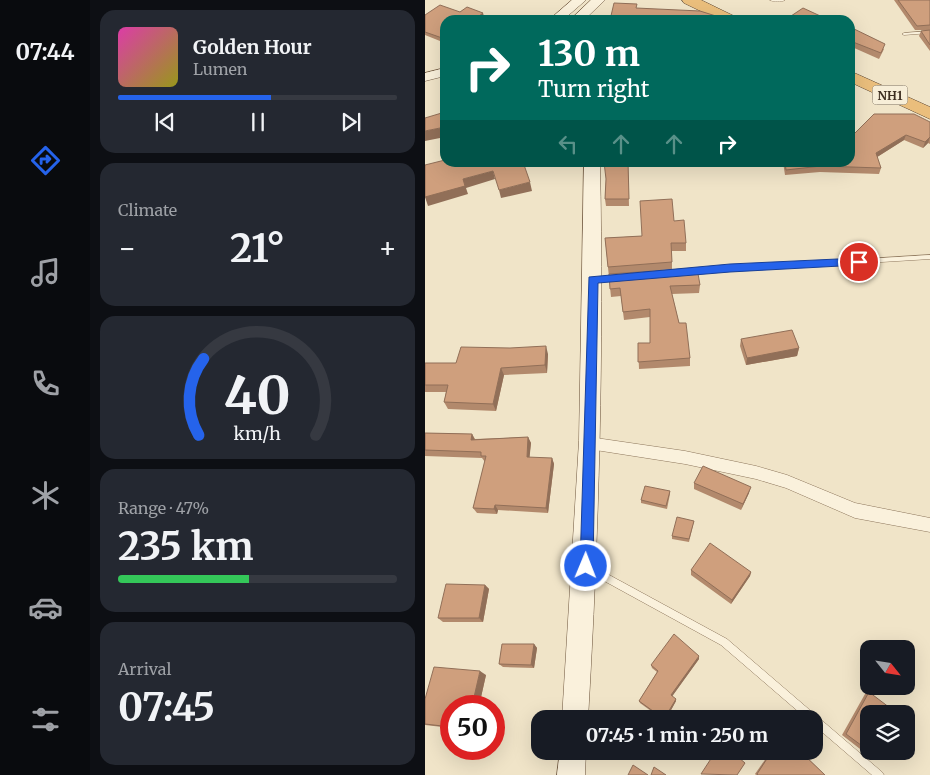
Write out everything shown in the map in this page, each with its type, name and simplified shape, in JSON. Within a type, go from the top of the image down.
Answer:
[{"type":"highway","points":[[689,0],[720,15]]},
{"type":"highway","name":"NH1","points":[[855,78],[930,114]]},
{"type":"main road","points":[[589,9],[599,0]]},
{"type":"main road","points":[[570,15],[589,9],[605,0]]},
{"type":"main road","points":[[425,77],[440,73]]},
{"type":"main road","points":[[425,89],[440,85]]},
{"type":"main road","points":[[576,710],[586,566],[593,280],[592,167]]},
{"type":"main road","points":[[571,775],[572,760]]},
{"type":"street","points":[[589,443],[671,455],[742,469],[806,489],[865,514],[930,525]]},
{"type":"lane","points":[[772,0],[783,0]]},
{"type":"lane","points":[[904,34],[930,32]]},
{"type":"lane","points":[[681,272],[930,257]]},
{"type":"lane","points":[[593,280],[622,277]]},
{"type":"lane","points":[[586,566],[724,642],[803,710]]},
{"type":"lane","points":[[823,727],[879,775]]},
{"type":"building","points":[[898,0],[930,0],[930,25],[917,26]]},
{"type":"building","points":[[614,3],[637,4],[636,8],[700,11],[713,15],[611,15]]},
{"type":"building","points":[[440,5],[460,12],[467,7],[483,13],[480,15],[440,15],[440,37],[425,32],[425,15]]},
{"type":"building","points":[[803,8],[818,15],[792,15]]},
{"type":"building","points":[[855,29],[885,44],[881,53],[855,43]]},
{"type":"building","points":[[930,30],[930,45],[921,31]]},
{"type":"building","points":[[440,114],[440,128],[425,131],[425,118]]},
{"type":"building","points":[[874,114],[914,114],[930,122],[930,137],[925,142],[906,135],[876,153],[881,168],[851,167],[855,167],[855,133]]},
{"type":"building","points":[[440,161],[440,167],[525,167],[530,182],[499,190],[493,171],[463,179],[465,186],[425,197],[425,165]]},
{"type":"building","points":[[605,167],[628,167],[629,199],[605,199]]},
{"type":"building","points":[[786,167],[812,167],[786,170]]},
{"type":"building","points":[[672,199],[674,221],[684,220],[686,243],[671,243],[672,262],[608,267],[605,238],[642,236],[640,201]]},
{"type":"building","points":[[697,268],[700,285],[670,286],[679,323],[686,323],[690,358],[638,362],[638,343],[650,343],[650,309],[623,312],[620,288],[610,289],[609,274]]},
{"type":"building","points":[[792,330],[799,348],[747,358],[741,339]]},
{"type":"building","points":[[546,346],[545,365],[501,368],[493,404],[444,402],[448,385],[425,385],[425,363],[456,363],[461,347],[510,348]]},
{"type":"building","points":[[425,433],[472,434],[471,440],[528,437],[527,457],[552,458],[546,508],[495,505],[494,509],[473,508],[486,456],[481,456],[481,452],[425,450]]},
{"type":"building","points":[[703,466],[751,487],[743,504],[694,483]]},
{"type":"building","points":[[645,486],[670,491],[666,506],[641,500]]},
{"type":"building","points":[[677,517],[694,521],[689,539],[672,536]]},
{"type":"building","points":[[710,543],[751,572],[732,600],[691,570]]},
{"type":"building","points":[[446,584],[485,585],[479,618],[438,618]]},
{"type":"building","points":[[674,634],[699,656],[671,695],[676,699],[669,710],[652,710],[639,701],[658,671],[651,665]]},
{"type":"building","points":[[502,644],[534,644],[531,665],[499,664]]},
{"type":"building","points":[[434,667],[480,671],[475,695],[440,695],[440,726],[425,724],[425,699]]},
{"type":"building","points":[[867,695],[873,695],[886,705],[862,705]]},
{"type":"building","points":[[860,708],[860,744],[846,734]]},
{"type":"building","points":[[710,760],[742,760],[745,763],[737,775],[701,774]]},
{"type":"building","points":[[766,760],[809,760],[825,775],[758,775]]},
{"type":"building","points":[[633,765],[648,775],[628,775]]},
{"type":"building","points":[[654,767],[666,775],[651,775]]},
{"type":"route","points":[[586,566],[593,280],[730,268],[859,262]]}]
